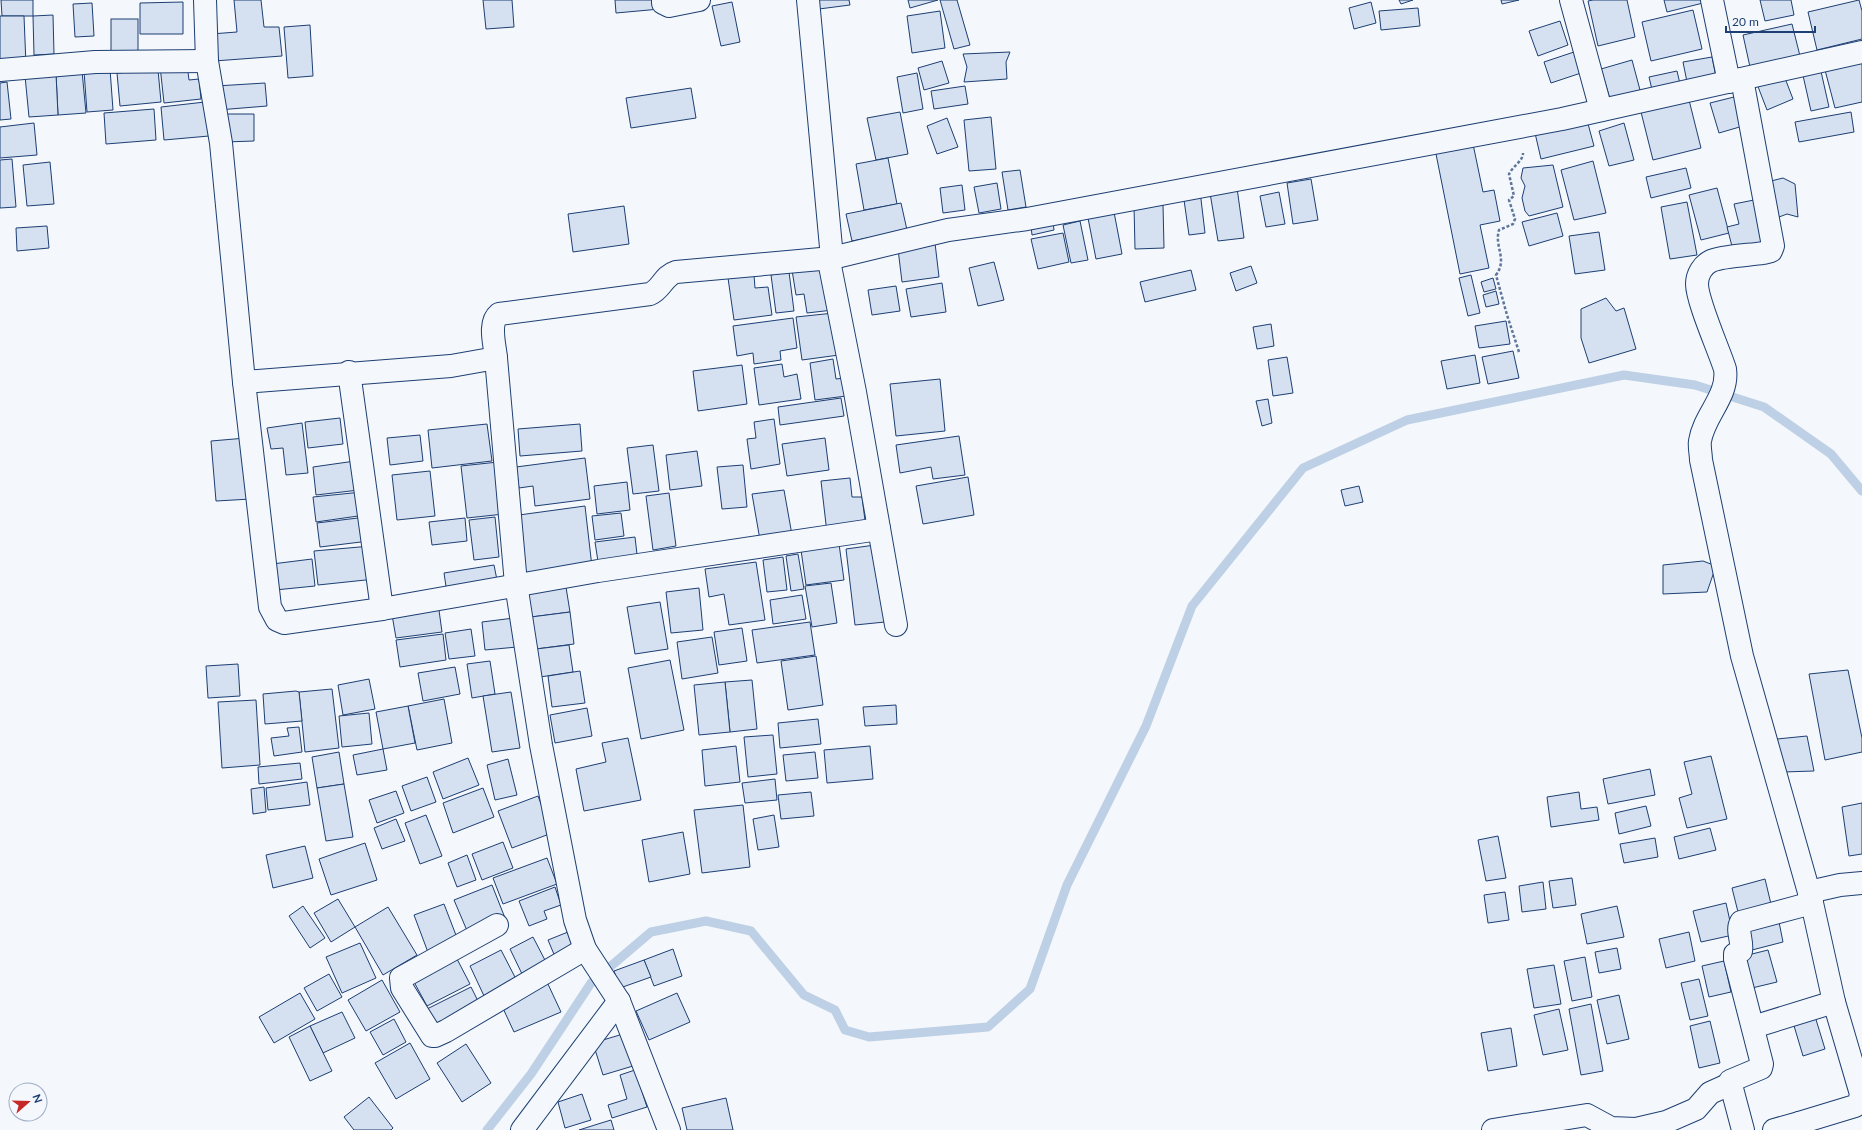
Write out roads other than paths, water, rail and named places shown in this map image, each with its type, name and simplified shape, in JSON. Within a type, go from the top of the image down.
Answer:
[{"type":"street","points":[[205,0],[207,61],[221,143],[244,382],[270,607],[277,620],[284,623],[382,608],[516,584],[879,529]]},
{"type":"street","points":[[663,0],[663,2],[669,6],[699,0]]},
{"type":"street","points":[[808,0],[832,258],[830,266],[856,392],[896,625]]},
{"type":"street","points":[[1571,0],[1601,110]]},
{"type":"street","points":[[1712,0],[1736,80],[1773,246],[1771,251],[1763,254],[1713,260],[1701,270],[1698,276],[1697,285],[1701,300],[1725,369],[1726,386],[1704,427],[1700,442],[1703,468],[1742,656],[1810,898],[1834,1002],[1861,1094],[1861,1099],[1855,1106],[1800,1127],[1774,1130]]},
{"type":"street","points":[[668,1130],[616,996],[587,953],[575,920],[566,880],[541,745],[516,584],[493,322],[495,317],[503,312],[650,294],[658,289],[670,274],[676,272],[832,258],[948,230],[1027,219],[1518,127],[1862,52]]},
{"type":"street","points":[[0,70],[96,62],[207,61]]},
{"type":"street","points":[[244,382],[349,372],[450,366],[496,358]]},
{"type":"street","points":[[349,372],[382,608]]},
{"type":"street","points":[[1493,1130],[1587,1115],[1611,1128],[1636,1129],[1666,1122],[1696,1109],[1710,1093],[1730,1084],[1730,1081],[1762,1066],[1754,1027],[1735,959],[1735,954],[1741,951],[1742,947],[1739,927],[1741,922],[1810,898],[1840,885],[1862,883]]},
{"type":"street","points":[[497,925],[401,978],[402,988],[432,1036],[442,1033],[587,953]]},
{"type":"street","points":[[522,1130],[616,996]]},
{"type":"street","points":[[1754,1027],[1834,1002]]},
{"type":"street","points":[[1730,1084],[1743,1130]]},
{"type":"waterway","points":[[487,1130],[531,1074],[591,983],[651,932],[706,921],[751,931],[804,995],[835,1010],[845,1030],[869,1037],[988,1027],[1030,989],[1067,885],[1146,726],[1192,606],[1303,468],[1407,420],[1624,375],[1695,385],[1764,407],[1831,454],[1862,491]]}]
